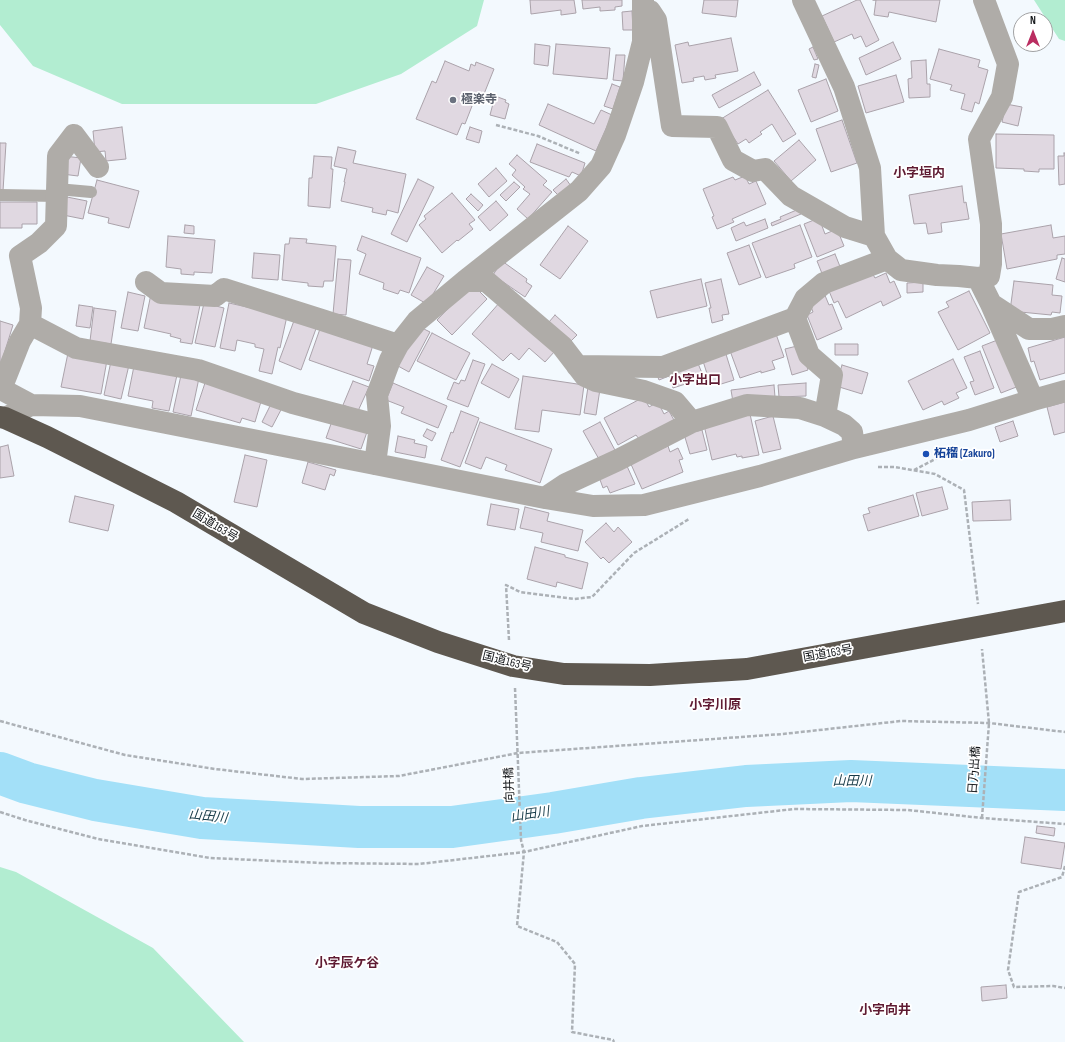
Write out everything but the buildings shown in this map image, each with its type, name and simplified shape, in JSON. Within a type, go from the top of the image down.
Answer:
[{"type":"highway","name":"国道163号","points":[[3,418],[47,437],[176,502],[364,613],[438,642],[512,666],[564,674],[650,675],[747,669],[1065,611]]},
{"type":"street","points":[[643,0],[656,20],[672,126],[718,127],[733,160],[753,171],[766,169],[791,196],[845,227],[874,236]]},
{"type":"street","points":[[375,464],[380,426],[378,395],[390,360],[398,345],[417,321],[579,191],[601,166],[630,90],[643,42],[643,0]]},
{"type":"street","points":[[803,0],[844,87],[870,168],[874,236],[887,259],[900,270],[978,278],[988,276],[991,264],[991,224],[979,139],[1002,97],[1008,64],[984,0]]},
{"type":"street","points":[[31,405],[1,389],[20,341],[30,324],[31,308],[20,256],[39,243],[56,226],[58,156],[74,135],[98,168]]},
{"type":"street","points":[[577,366],[664,367],[795,318],[805,299],[824,283],[887,259]]},
{"type":"street","points":[[978,278],[1033,400]]},
{"type":"street","points":[[465,281],[486,281],[562,346],[585,376],[596,382],[644,392],[675,402],[692,422]]},
{"type":"street","points":[[146,282],[161,293],[215,296],[224,289],[398,345]]},
{"type":"street","points":[[991,304],[1029,329],[1052,329],[1065,326]]},
{"type":"street","points":[[795,318],[809,354],[832,374],[825,416]]},
{"type":"street","points":[[30,324],[76,348],[198,370],[293,403],[380,426]]},
{"type":"street","points":[[3,418],[31,405],[80,406],[545,498],[593,506],[644,505],[760,476],[854,448],[968,420],[1065,391]]},
{"type":"street","points":[[545,498],[566,484],[618,460],[692,422],[747,405],[800,408],[825,416],[844,425],[852,432],[854,448]]},
{"type":"lane","points":[[0,195],[91,192]]},
{"type":"path","points":[[496,125],[538,136],[594,159],[601,166]]},
{"type":"path","name":"日乃出橋","points":[[873,467],[895,467],[936,474],[964,490],[981,626],[988,723],[982,818]]},
{"type":"path","name":"向井橋","points":[[614,1042],[613,1040],[572,1032],[575,964],[557,942],[517,926],[524,852],[521,840],[518,753],[506,585],[520,592],[574,599],[592,597],[634,553],[690,518]]},
{"type":"path","points":[[0,721],[125,755],[215,769],[302,779],[399,776],[518,753],[783,734],[901,721],[988,723],[1065,732]]},
{"type":"path","points":[[0,812],[98,839],[210,858],[321,863],[419,864],[524,852],[642,826],[794,809],[908,810],[982,818],[1065,824]]},
{"type":"path","points":[[1065,866],[1062,877],[1019,892],[1008,970],[1014,987],[1053,986],[1065,988]]},
{"type":"green space","points":[[0,0],[484,0],[477,26],[401,74],[316,104],[122,104],[33,66],[0,25]]},
{"type":"green space","points":[[1034,0],[1065,0],[1065,41],[1059,39],[1053,30],[1053,12],[1042,12]]},
{"type":"green space","points":[[0,867],[16,872],[153,948],[244,1042],[0,1042]]},
{"type":"waterway","name":"山田川","points":[[0,773],[27,783],[95,800],[202,818],[359,827],[452,827],[553,813],[641,798],[746,786],[851,781],[1065,790]]},
{"type":"place","name":"極楽寺","points":[[453,100]]},
{"type":"place","name":"柘榴 (Zakuro)","points":[[926,454]]},
{"type":"district","name":"小字垣内","points":[[919,174]]},
{"type":"district","name":"小字出口","points":[[695,381]]},
{"type":"district","name":"小字川原","points":[[715,706]]},
{"type":"district","name":"小字辰ケ谷","points":[[347,964]]},
{"type":"district","name":"小字向井","points":[[885,1011]]}]
